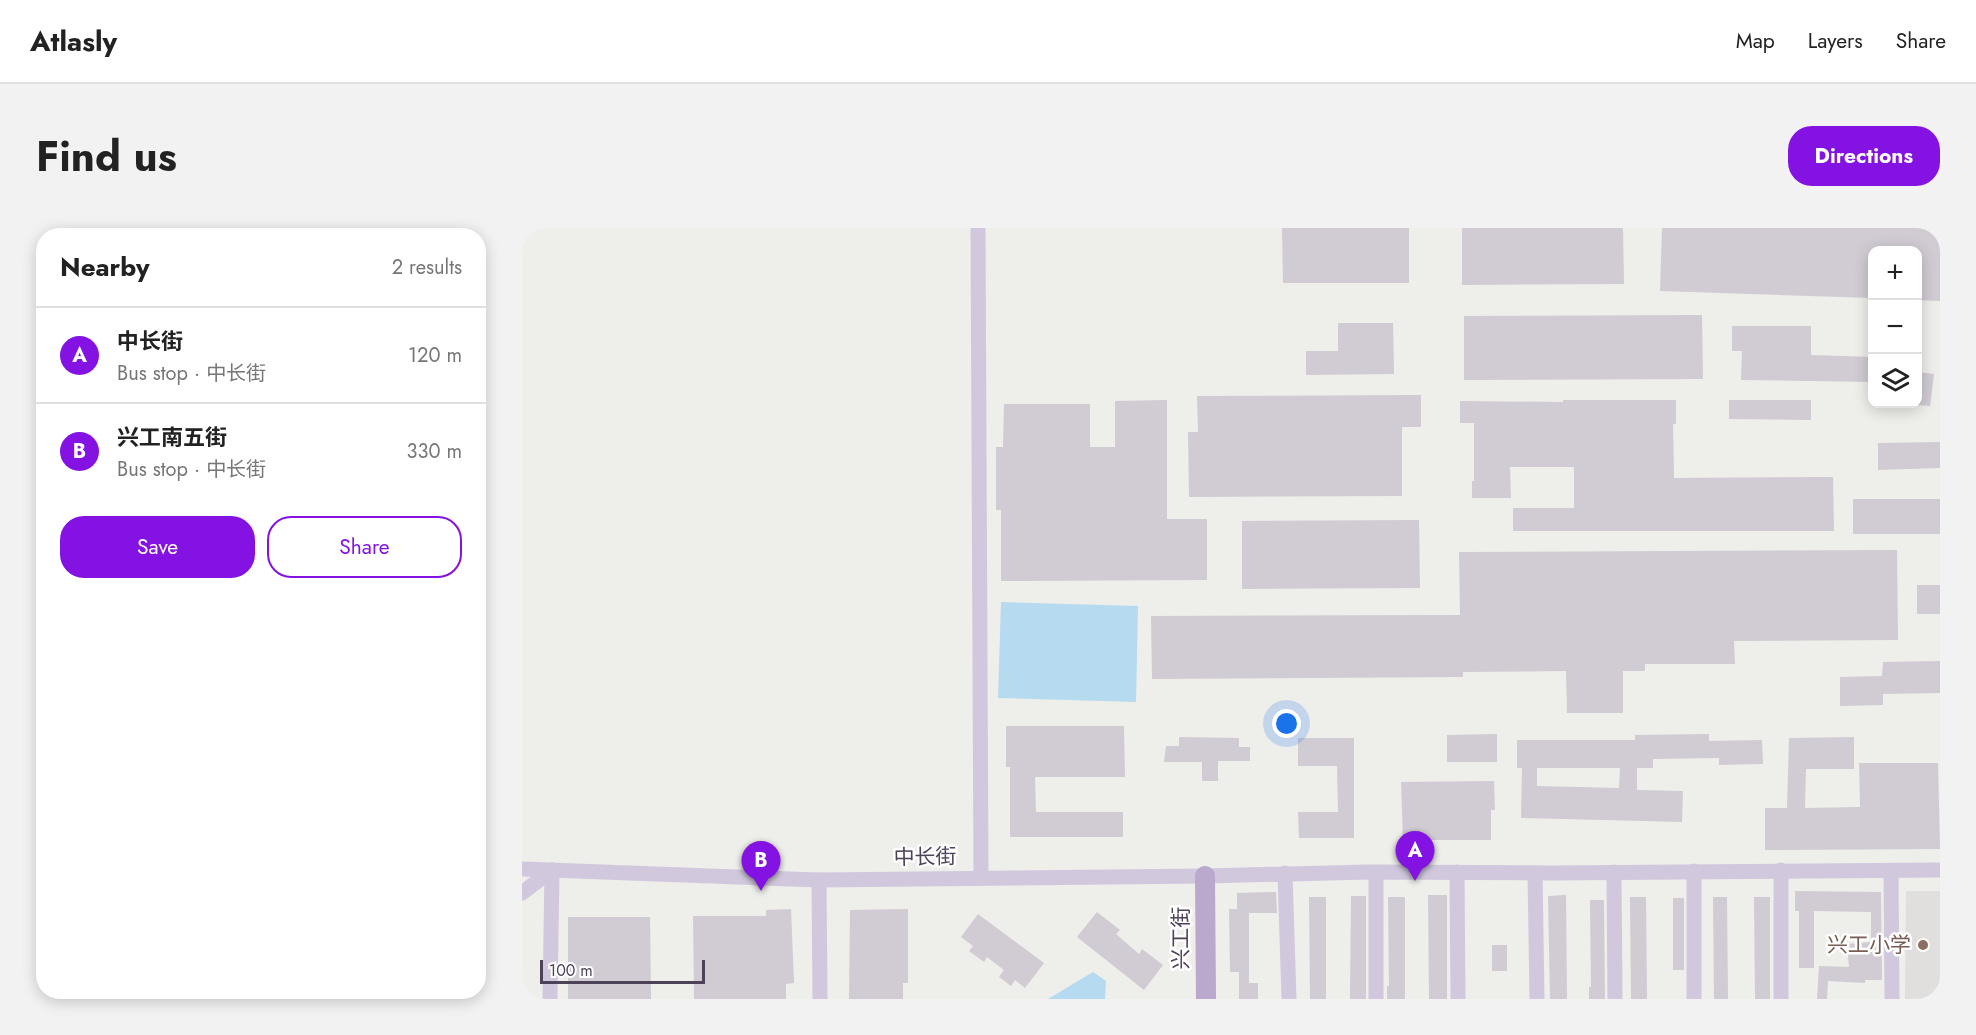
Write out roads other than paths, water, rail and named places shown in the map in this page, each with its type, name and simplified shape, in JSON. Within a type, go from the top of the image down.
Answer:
[{"type":"main road","name":"兴工街","points":[[1205,876],[1206,999]]},
{"type":"street","points":[[978,228],[981,878]]},
{"type":"street","name":"中长街","points":[[522,870],[819,880],[1376,872],[1940,870]]},
{"type":"street","points":[[522,893],[552,870]]},
{"type":"street","points":[[550,999],[552,870]]},
{"type":"street","points":[[1781,870],[1781,999]]},
{"type":"street","points":[[1891,871],[1892,999]]},
{"type":"street","points":[[1376,872],[1376,999]]},
{"type":"street","points":[[1457,872],[1458,999]]},
{"type":"street","points":[[1614,872],[1615,999]]},
{"type":"street","points":[[1694,872],[1694,999]]},
{"type":"street","points":[[1285,873],[1289,999]]},
{"type":"street","points":[[1535,873],[1537,999]]},
{"type":"street","points":[[819,880],[820,999]]},
{"type":"place","name":"中长街","points":[[1415,881]]},
{"type":"place","name":"兴工南五街","points":[[761,891]]},
{"type":"place","name":"兴工小学","points":[[1923,945]]}]
